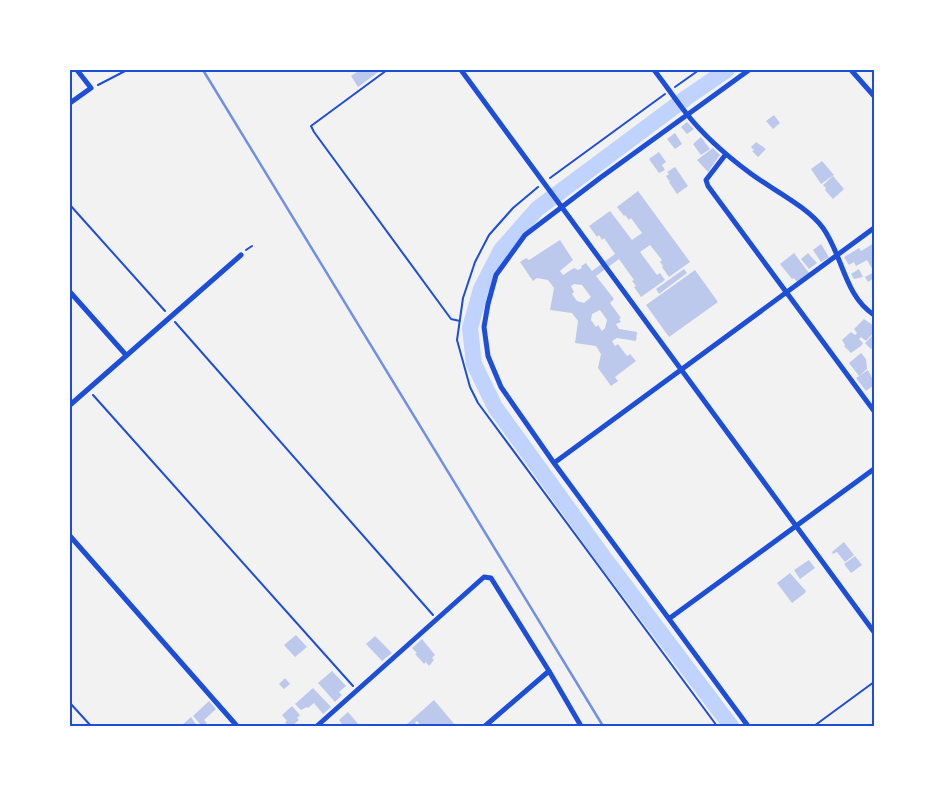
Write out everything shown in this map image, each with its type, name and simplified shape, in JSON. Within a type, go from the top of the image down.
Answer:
[{"type":"street","points":[[70,103],[91,88],[77,70]]},
{"type":"street","points":[[461,70],[559,206],[874,632]]},
{"type":"street","points":[[654,70],[686,114],[726,154],[811,215],[823,227],[838,255],[858,302],[874,315]]},
{"type":"street","points":[[748,726],[554,463],[501,387],[488,356],[484,327],[496,275],[525,236],[559,206],[749,70]]},
{"type":"street","points":[[852,70],[874,96]]},
{"type":"street","points":[[726,154],[706,180],[708,186],[874,411]]},
{"type":"street","points":[[554,463],[874,228]]},
{"type":"street","points":[[70,405],[241,255]]},
{"type":"street","points":[[70,292],[126,355]]},
{"type":"street","points":[[670,618],[874,469]]},
{"type":"street","points":[[70,536],[237,726]]},
{"type":"street","points":[[317,726],[484,577],[491,578],[581,726]]},
{"type":"street","points":[[486,726],[548,671]]},
{"type":"path","points":[[91,88],[127,70]]},
{"type":"path","points":[[387,70],[311,126],[451,319],[460,321]]},
{"type":"path","points":[[699,70],[513,208],[489,235],[475,262],[463,298],[457,340],[470,387],[478,403],[717,726]]},
{"type":"path","points":[[70,205],[437,619]]},
{"type":"path","points":[[88,389],[357,690]]},
{"type":"path","points":[[814,726],[874,682]]},
{"type":"path","points":[[70,703],[91,726]]},
{"type":"building","points":[[360,70],[381,70],[358,87],[351,76]]},
{"type":"building","points":[[774,115],[780,123],[773,129],[766,121]]},
{"type":"building","points":[[687,122],[694,129],[687,134],[681,127]]},
{"type":"building","points":[[675,133],[682,144],[675,149],[667,139]]},
{"type":"building","points":[[701,137],[710,149],[701,155],[693,144]]},
{"type":"building","points":[[756,142],[766,149],[758,157],[751,147]]},
{"type":"building","points":[[713,148],[720,155],[708,172],[697,160]]},
{"type":"building","points":[[659,152],[666,162],[662,165],[665,170],[659,173],[649,159]]},
{"type":"building","points":[[822,161],[834,175],[821,184],[811,169]]},
{"type":"building","points":[[675,167],[688,186],[677,194],[669,182],[671,180],[669,181],[666,176],[669,174],[667,172]]},
{"type":"building","points":[[833,176],[844,189],[833,199],[823,185]]},
{"type":"building","points":[[638,191],[690,262],[669,277],[662,267],[660,262],[662,260],[650,245],[640,252],[657,275],[660,273],[665,280],[641,297],[634,287],[636,286],[632,281],[634,280],[619,259],[596,276],[614,299],[610,303],[621,318],[619,319],[621,322],[616,324],[619,329],[637,332],[636,341],[617,338],[612,341],[615,346],[618,344],[627,356],[630,354],[636,361],[615,377],[618,381],[611,386],[598,368],[601,354],[596,346],[575,343],[578,321],[572,313],[550,310],[554,288],[548,280],[537,278],[533,281],[520,262],[526,258],[529,260],[560,240],[573,260],[560,271],[563,275],[574,268],[578,270],[582,268],[581,266],[586,263],[592,271],[615,254],[604,238],[602,240],[599,235],[597,237],[589,226],[610,211],[632,240],[642,233],[631,218],[629,220],[617,207]],"holes":[[[574,284],[582,285],[591,297],[584,303],[577,301],[572,294],[574,292],[571,286]],[[600,310],[607,320],[602,331],[591,320],[592,314]]]},
{"type":"building","points":[[874,243],[874,272],[867,260],[856,266],[854,262],[849,265],[844,257],[859,248],[861,251]]},
{"type":"building","points":[[821,244],[829,257],[821,262],[813,250]]},
{"type":"building","points":[[794,253],[809,273],[797,282],[794,278],[792,279],[780,264]]},
{"type":"building","points":[[808,253],[817,263],[809,269],[801,259]]},
{"type":"building","points":[[684,269],[687,273],[659,294],[656,289]]},
{"type":"building","points":[[859,269],[863,277],[854,279],[851,274]]},
{"type":"building","points":[[695,270],[718,302],[669,337],[646,305]]},
{"type":"building","points":[[874,272],[874,278],[868,282],[865,277]]},
{"type":"building","points":[[864,319],[874,326],[874,332],[866,341],[861,337],[859,339],[863,343],[851,353],[844,346],[842,340],[851,332],[855,335],[857,333],[854,329]]},
{"type":"building","points":[[874,334],[874,349],[871,349],[865,343]]},
{"type":"building","points":[[861,353],[866,359],[867,369],[859,376],[849,363]]},
{"type":"building","points":[[868,370],[874,385],[866,391],[856,378]]},
{"type":"building","points":[[844,542],[854,555],[845,562],[837,552],[833,554],[832,552]]},
{"type":"building","points":[[855,556],[862,565],[851,573],[844,564]]},
{"type":"building","points":[[809,560],[815,568],[800,579],[794,570]]},
{"type":"building","points":[[790,573],[806,591],[792,603],[777,583]]},
{"type":"building","points":[[296,635],[307,647],[295,657],[284,645]]},
{"type":"building","points":[[375,636],[392,653],[382,661],[366,644]]},
{"type":"building","points":[[422,639],[435,655],[432,658],[434,660],[429,666],[426,662],[424,664],[412,648]]},
{"type":"building","points":[[332,671],[346,686],[339,692],[342,695],[335,702],[318,683]]},
{"type":"building","points":[[285,678],[290,684],[284,689],[279,684]]},
{"type":"building","points":[[313,688],[331,707],[323,714],[314,703],[308,708],[301,710],[295,704]]},
{"type":"building","points":[[434,700],[456,726],[444,726],[442,724],[440,726],[421,726],[417,721],[415,723],[418,726],[409,726],[407,724]]},
{"type":"building","points":[[209,701],[216,709],[204,720],[207,723],[202,726],[193,716]]},
{"type":"building","points":[[292,706],[300,715],[297,718],[299,720],[292,726],[288,726],[285,722],[287,721],[282,715]]},
{"type":"building","points":[[348,712],[360,726],[339,726],[342,724],[339,720]]},
{"type":"building","points":[[191,717],[197,726],[181,726]]},
{"type":"waterway","points":[[727,70],[686,98],[537,209],[501,250],[481,289],[470,328],[474,364],[495,407],[602,555],[731,726]]},
{"type":"railway","points":[[203,70],[603,726]]}]
